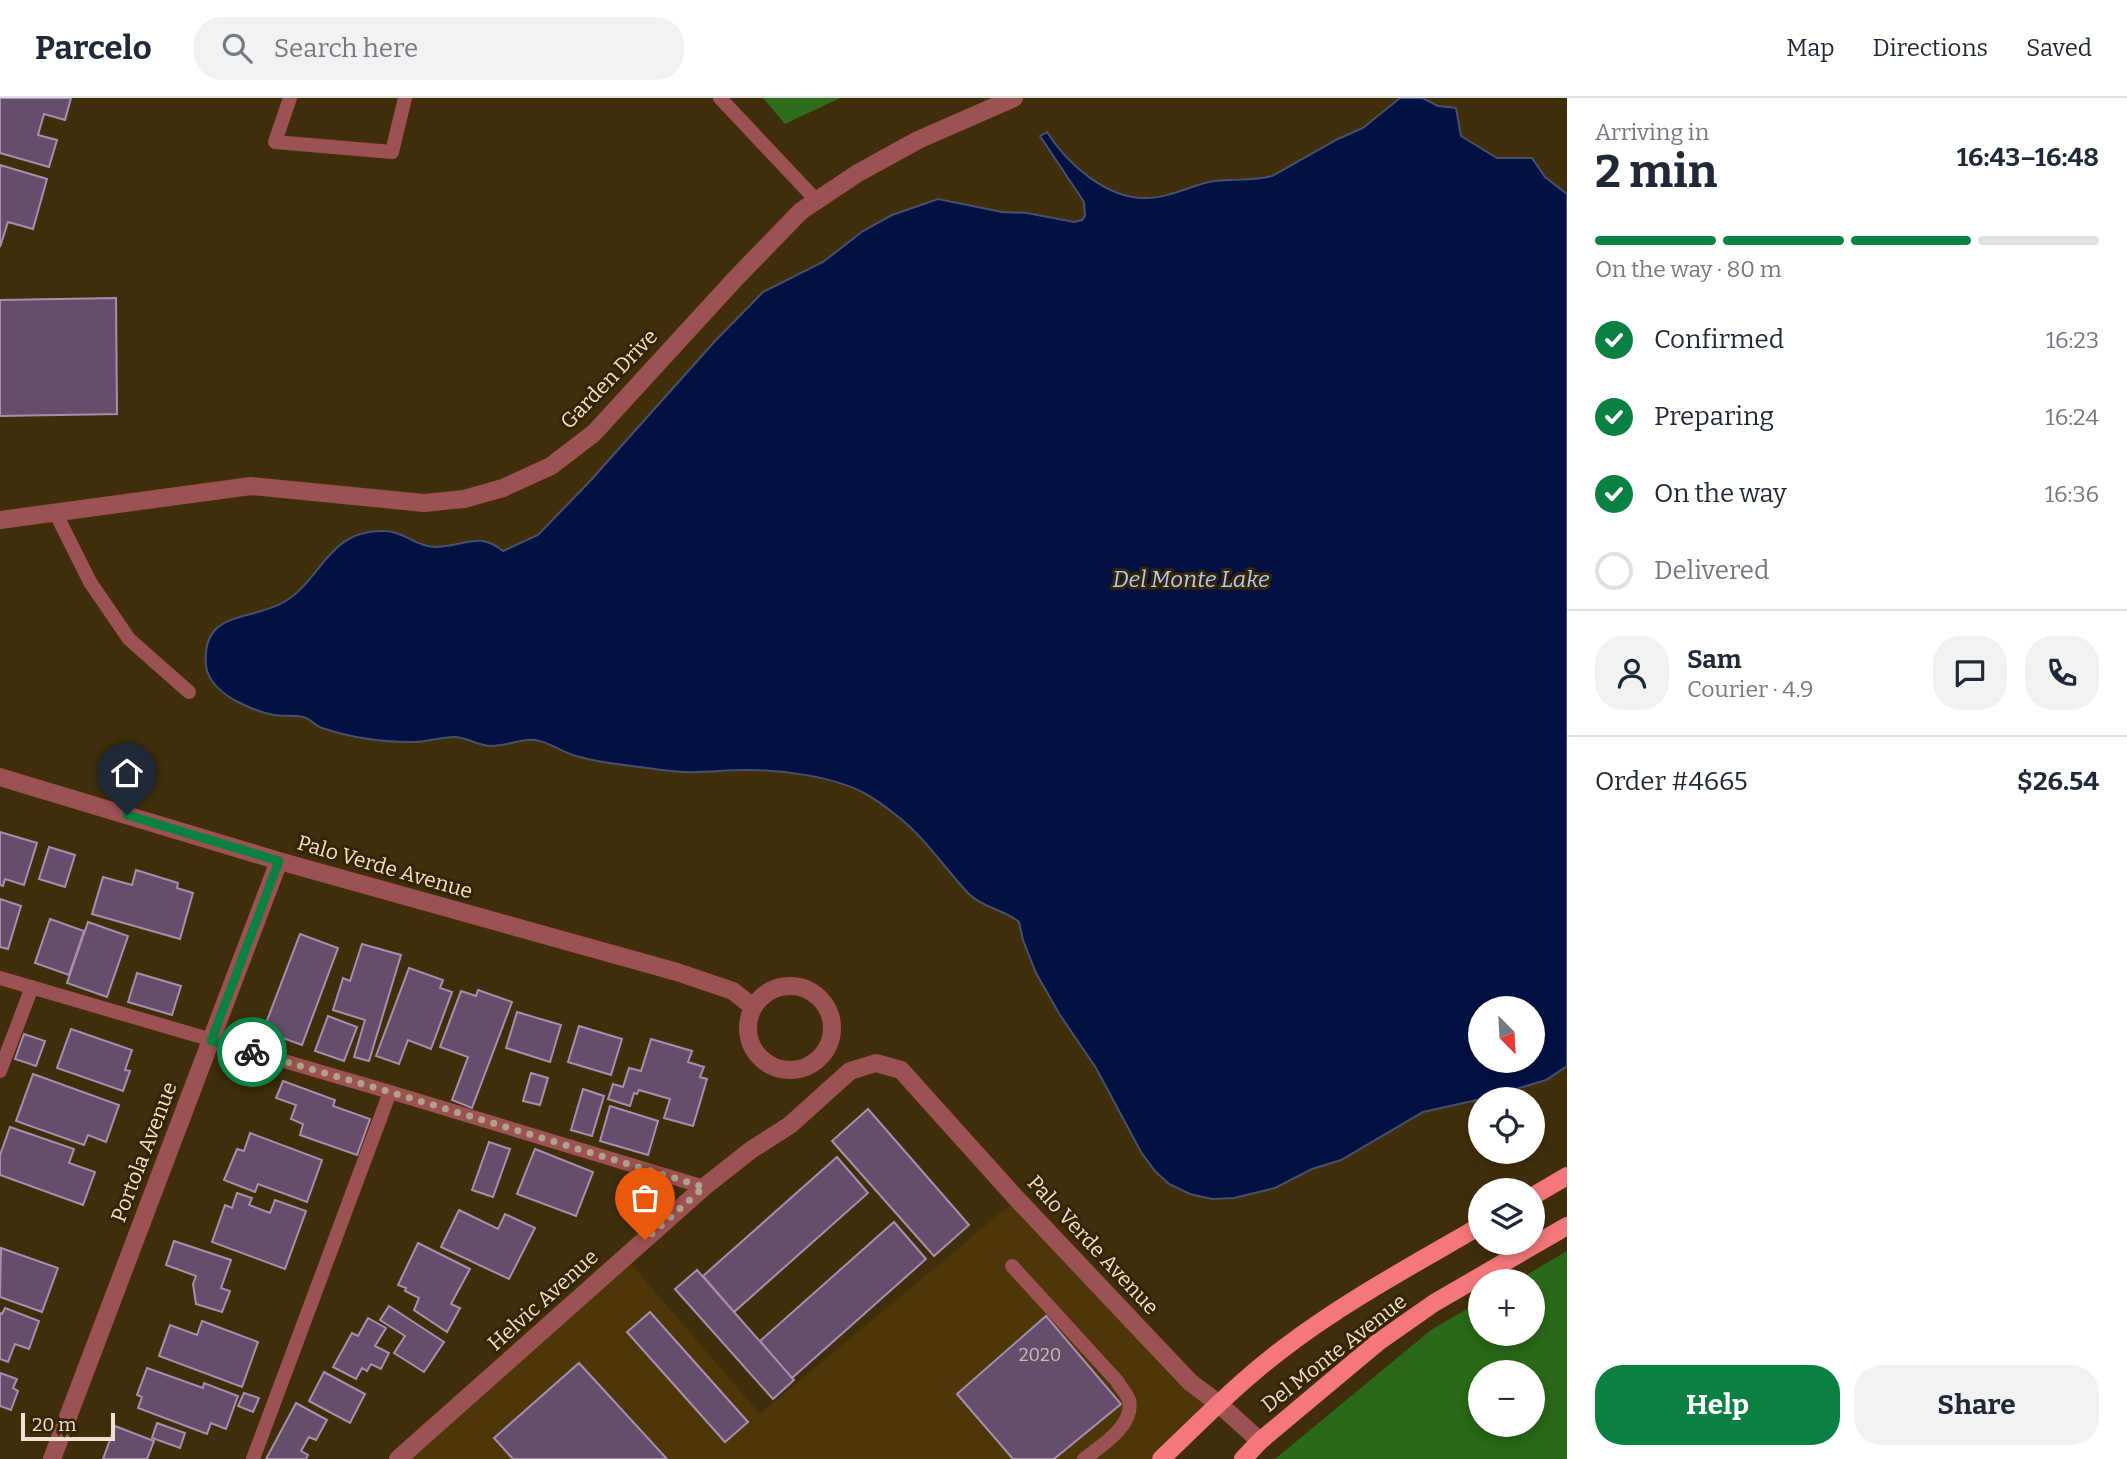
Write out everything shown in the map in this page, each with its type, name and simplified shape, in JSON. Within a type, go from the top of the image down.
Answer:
[{"type":"main road","points":[[1545,1189],[1567,1176]]},
{"type":"main road","name":"Del Monte Avenue","points":[[1243,1459],[1260,1441],[1377,1343],[1434,1303],[1567,1226]]},
{"type":"main road","name":"Del Monte Avenue","points":[[1161,1459],[1280,1350],[1385,1281],[1468,1233]]},
{"type":"street","name":"Garden Drive","points":[[0,520],[251,486],[424,503],[464,499],[503,488],[551,466],[594,433],[801,211],[858,173],[918,140],[1014,98]]},
{"type":"street","name":"Palo Verde Avenue","points":[[0,777],[279,861],[677,972],[733,992],[753,1007]]},
{"type":"street","name":"Portola Avenue","points":[[52,1459],[279,861]]},
{"type":"street","points":[[788,985],[803,987],[815,993],[825,1003],[831,1016],[833,1029],[827,1050],[816,1063],[800,1070],[773,1067],[761,1059],[752,1048],[748,1020],[753,1007],[774,988],[788,985]]},
{"type":"street","points":[[827,1050],[850,1071]]},
{"type":"street","name":"Palo Verde Avenue","points":[[850,1071],[876,1063],[901,1070],[1017,1199],[1190,1382],[1260,1441]]},
{"type":"street","name":"Helvic Avenue","points":[[398,1459],[704,1187],[751,1150],[790,1125],[850,1071]]},
{"type":"lane","points":[[290,98],[275,142],[392,152],[405,98]]},
{"type":"lane","points":[[720,98],[817,201]]},
{"type":"lane","points":[[55,512],[90,582],[129,639],[189,692]]},
{"type":"lane","points":[[0,978],[704,1187]]},
{"type":"lane","points":[[0,1071],[32,987]]},
{"type":"lane","points":[[253,1459],[390,1092]]},
{"type":"lane","points":[[1012,1266],[1117,1381],[1129,1399],[1129,1411],[1124,1423],[1084,1459]]},
{"type":"shaded area","points":[[1017,1199],[1219,1404],[1161,1459],[398,1459],[625,1257],[760,1414]]},
{"type":"green space","points":[[763,98],[840,98],[785,124]]},
{"type":"green space","points":[[1567,1251],[1567,1459],[1275,1459],[1431,1330],[1468,1308],[1468,1346],[1545,1346],[1545,1269],[1536,1269]]},
{"type":"water","name":"Del Monte Lake","points":[[1400,98],[1423,98],[1438,106],[1456,108],[1461,136],[1497,158],[1532,158],[1545,177],[1567,194],[1567,1066],[1546,1080],[1523,1087],[1468,1087],[1468,1102],[1423,1112],[1341,1160],[1312,1169],[1275,1188],[1234,1198],[1212,1199],[1190,1194],[1169,1184],[1141,1152],[1096,1068],[1060,1015],[1036,973],[1019,922],[975,899],[906,824],[864,793],[822,778],[775,771],[683,772],[611,763],[576,756],[534,740],[491,746],[454,737],[416,742],[343,734],[317,726],[302,717],[274,715],[238,702],[227,696],[207,672],[207,648],[211,635],[220,626],[230,620],[284,602],[297,593],[327,558],[350,538],[384,531],[430,546],[479,541],[503,551],[538,535],[763,292],[823,262],[863,231],[892,215],[938,199],[1002,212],[1027,213],[1074,222],[1082,220],[1085,216],[1084,202],[1040,136],[1047,132],[1065,156],[1089,177],[1117,193],[1146,198],[1209,182],[1272,176],[1363,128]]},
{"type":"building","points":[[0,98],[71,98],[65,120],[44,114],[38,135],[57,140],[49,167],[0,153]]},
{"type":"building","points":[[0,165],[47,179],[33,229],[8,222],[0,247]]},
{"type":"building","points":[[116,298],[117,414],[0,416],[0,300]]},
{"type":"building","points":[[0,832],[37,843],[24,885],[5,879],[3,886],[0,885]]},
{"type":"building","points":[[49,847],[75,855],[65,887],[39,879]]},
{"type":"building","points":[[136,870],[178,883],[177,888],[193,893],[180,939],[92,914],[103,877],[132,885]]},
{"type":"building","points":[[0,899],[21,906],[8,949],[0,947]]},
{"type":"building","points":[[50,919],[84,931],[69,975],[35,963]]},
{"type":"building","points":[[88,922],[128,936],[107,997],[67,983]]},
{"type":"building","points":[[300,934],[338,948],[302,1045],[263,1031]]},
{"type":"building","points":[[362,944],[401,955],[369,1061],[354,1057],[365,1020],[333,1010],[343,978],[350,981]]},
{"type":"building","points":[[409,968],[443,980],[440,988],[452,992],[431,1049],[408,1040],[399,1064],[376,1056]]},
{"type":"building","points":[[137,973],[181,986],[172,1015],[128,1002]]},
{"type":"building","points":[[478,990],[512,1002],[472,1108],[452,1100],[468,1057],[440,1047],[461,991],[476,996]]},
{"type":"building","points":[[517,1012],[561,1025],[550,1062],[506,1048]]},
{"type":"building","points":[[328,1016],[357,1027],[344,1061],[315,1051]]},
{"type":"building","points":[[579,1026],[622,1039],[611,1075],[568,1062]]},
{"type":"building","points":[[71,1029],[132,1050],[125,1070],[130,1071],[123,1091],[57,1068]]},
{"type":"building","points":[[24,1034],[45,1041],[36,1066],[15,1059]]},
{"type":"building","points":[[651,1039],[692,1051],[688,1062],[704,1067],[700,1077],[707,1079],[693,1126],[664,1118],[670,1099],[639,1090],[637,1094],[634,1093],[630,1106],[608,1099],[613,1084],[623,1087],[629,1068],[641,1071]]},
{"type":"building","points":[[531,1073],[548,1078],[540,1105],[523,1101]]},
{"type":"building","points":[[33,1074],[119,1105],[106,1142],[88,1135],[84,1145],[16,1121]]},
{"type":"building","points":[[283,1081],[335,1100],[333,1106],[370,1119],[357,1155],[300,1135],[303,1124],[291,1119],[296,1105],[276,1098]]},
{"type":"building","points":[[583,1089],[604,1096],[592,1136],[571,1130]]},
{"type":"building","points":[[610,1106],[658,1121],[648,1155],[600,1141]]},
{"type":"building","points":[[868,1109],[969,1225],[934,1256],[832,1141]]},
{"type":"building","points":[[10,1127],[74,1149],[69,1163],[95,1172],[83,1205],[0,1175],[0,1155]]},
{"type":"building","points":[[250,1133],[322,1160],[307,1202],[258,1184],[255,1192],[224,1180],[237,1149],[244,1151]]},
{"type":"building","points":[[489,1142],[510,1149],[493,1197],[472,1190]]},
{"type":"building","points":[[535,1149],[593,1172],[576,1216],[517,1194]]},
{"type":"building","points":[[837,1157],[868,1193],[734,1312],[703,1276]]},
{"type":"building","points":[[237,1193],[252,1198],[249,1205],[270,1213],[275,1200],[306,1211],[285,1269],[212,1242],[225,1205],[232,1208]]},
{"type":"building","points":[[459,1210],[498,1229],[505,1214],[535,1228],[509,1279],[441,1247]]},
{"type":"building","points":[[894,1222],[926,1259],[792,1378],[760,1341]]},
{"type":"building","points":[[174,1241],[231,1260],[221,1288],[230,1291],[222,1312],[196,1304],[193,1284],[196,1276],[166,1265]]},
{"type":"building","points":[[418,1243],[470,1269],[451,1304],[460,1308],[447,1332],[414,1310],[419,1298],[398,1285]]},
{"type":"building","points":[[1,1248],[58,1268],[42,1312],[0,1297]]},
{"type":"building","points":[[697,1270],[794,1380],[773,1399],[675,1289]]},
{"type":"building","points":[[389,1306],[444,1342],[424,1372],[394,1353],[405,1336],[380,1320]]},
{"type":"building","points":[[5,1308],[39,1321],[29,1349],[15,1344],[8,1362],[0,1359],[0,1313],[2,1314]]},
{"type":"building","points":[[650,1312],[748,1422],[725,1442],[627,1332]]},
{"type":"building","points":[[1046,1316],[1121,1404],[1054,1459],[1013,1459],[957,1394]]},
{"type":"building","points":[[368,1318],[386,1328],[375,1346],[389,1353],[381,1369],[371,1364],[367,1371],[362,1368],[356,1379],[333,1367],[352,1333],[358,1336]]},
{"type":"building","points":[[202,1321],[258,1342],[242,1387],[159,1356],[170,1325],[197,1335]]},
{"type":"building","points":[[579,1363],[667,1459],[513,1459],[494,1438]]},
{"type":"building","points":[[147,1368],[203,1388],[204,1383],[238,1396],[226,1429],[211,1423],[207,1434],[138,1408],[142,1397],[137,1395]]},
{"type":"building","points":[[324,1372],[365,1394],[350,1423],[309,1401]]},
{"type":"building","points":[[0,1373],[17,1379],[13,1388],[18,1391],[11,1410],[0,1406]]},
{"type":"building","points":[[244,1393],[259,1398],[253,1412],[238,1406]]},
{"type":"building","points":[[296,1403],[327,1420],[316,1440],[309,1437],[301,1451],[308,1455],[306,1459],[266,1459]]},
{"type":"building","points":[[157,1423],[185,1433],[180,1448],[152,1438]]},
{"type":"building","points":[[115,1426],[154,1441],[147,1459],[103,1459]]},
{"type":"way so far","points":[[252,1052],[704,1187],[645,1240]]},
{"type":"route","points":[[127,815],[279,861],[211,1041],[252,1052]]}]
